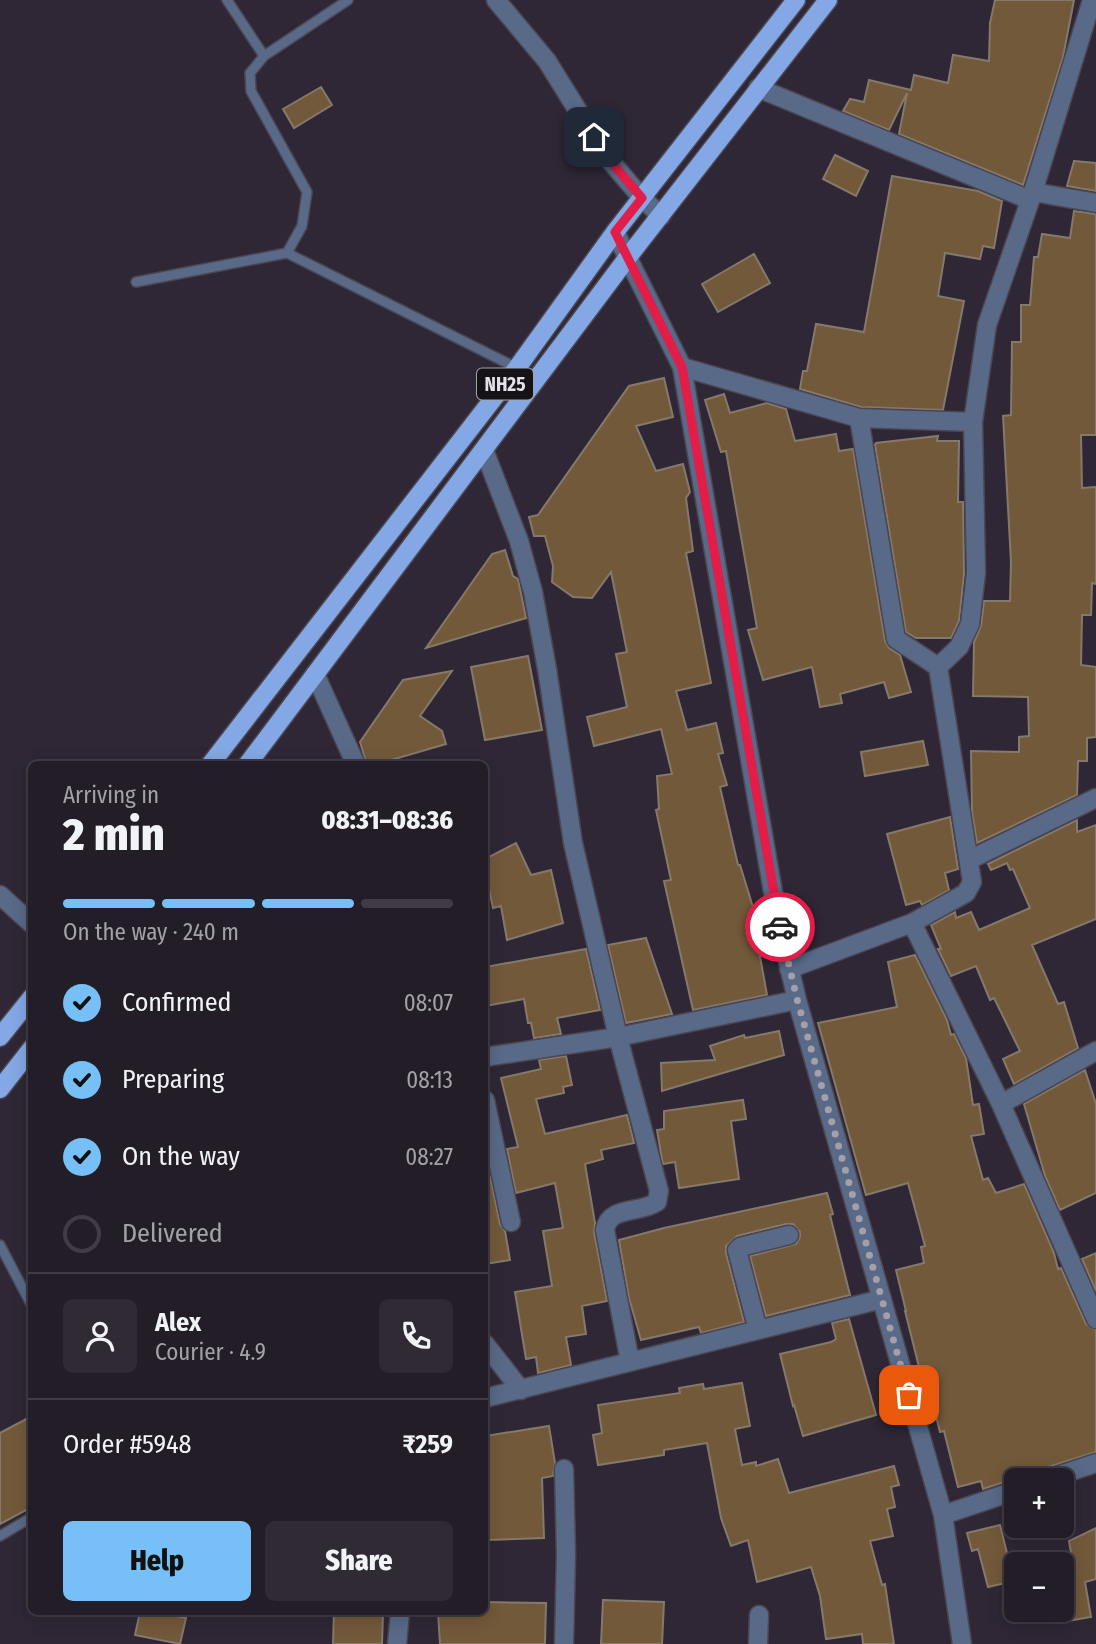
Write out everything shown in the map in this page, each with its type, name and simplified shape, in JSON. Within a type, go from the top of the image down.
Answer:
[{"type":"main road","name":"NH25","points":[[213,761],[517,368],[615,232],[796,0]]},
{"type":"main road","name":"NH25","points":[[250,761],[628,257],[828,0]]},
{"type":"main road","points":[[0,1037],[28,1001]]},
{"type":"main road","points":[[0,1089],[28,1053]]},
{"type":"street","points":[[496,0],[547,61],[606,156],[661,216]]},
{"type":"street","points":[[938,667],[959,648],[970,624],[976,573],[973,422],[987,325],[1031,196],[1092,0]]},
{"type":"street","points":[[758,88],[1031,196],[1096,203]]},
{"type":"street","points":[[615,232],[682,367],[774,901],[797,999],[943,1515],[962,1644]]},
{"type":"street","points":[[682,367],[859,418],[973,422]]},
{"type":"street","points":[[789,969],[912,923],[966,893],[972,882],[938,667],[896,639],[859,418]]},
{"type":"street","points":[[484,450],[519,541],[533,592],[573,843],[618,1037],[659,1191],[657,1202],[649,1208],[614,1214],[606,1222],[605,1230],[630,1363]]},
{"type":"street","points":[[315,674],[354,761]]},
{"type":"street","points":[[968,860],[1096,798]]},
{"type":"street","points":[[0,895],[28,920]]},
{"type":"street","points":[[912,923],[1001,1104],[1096,1319]]},
{"type":"street","points":[[488,1057],[618,1037],[797,999]]},
{"type":"street","points":[[1001,1104],[1096,1051]]},
{"type":"street","points":[[488,1114],[511,1222]]},
{"type":"street","points":[[758,1330],[737,1250],[789,1235]]},
{"type":"street","points":[[488,1397],[882,1299]]},
{"type":"street","points":[[488,1348],[521,1390]]},
{"type":"street","points":[[1074,1470],[1096,1463]]},
{"type":"street","points":[[564,1469],[564,1644]]},
{"type":"street","points":[[943,1515],[1004,1494]]},
{"type":"street","points":[[397,1644],[400,1615]]},
{"type":"street","points":[[758,1644],[759,1615]]},
{"type":"lane","points":[[227,0],[264,56]]},
{"type":"lane","points":[[287,253],[302,226],[307,192],[251,91],[250,72],[264,56],[348,0]]},
{"type":"lane","points":[[136,282],[287,253],[517,368]]},
{"type":"lane","points":[[0,1245],[28,1298]]},
{"type":"lane","points":[[0,1536],[28,1519]]},
{"type":"building","points":[[995,0],[1074,0],[1063,57],[1023,185],[899,134],[907,93],[889,130],[843,111],[850,99],[864,102],[869,80],[911,90],[914,75],[948,83],[953,55],[989,61],[990,23]]},
{"type":"building","points":[[321,87],[332,105],[294,128],[283,109]]},
{"type":"building","points":[[835,155],[868,171],[856,196],[823,179]]},
{"type":"building","points":[[1074,161],[1096,163],[1096,191],[1067,186]]},
{"type":"building","points":[[892,176],[978,191],[1002,201],[994,248],[983,246],[980,259],[945,253],[938,296],[964,301],[943,410],[861,407],[800,389],[803,371],[807,371],[816,324],[864,332]]},
{"type":"building","points":[[1074,211],[1096,214],[1096,435],[1081,435],[1082,488],[1096,487],[1096,584],[1092,583],[1091,615],[1082,615],[1081,665],[1096,667],[1096,737],[1087,738],[1087,761],[1078,761],[1077,795],[977,843],[972,812],[971,751],[1019,752],[1019,737],[1029,736],[1028,697],[973,696],[974,642],[981,626],[984,601],[1010,601],[1011,562],[1003,416],[1011,415],[1012,342],[1021,342],[1021,305],[1030,305],[1034,257],[1038,257],[1042,234],[1070,238]]},
{"type":"building","points":[[754,254],[770,283],[718,312],[702,284]]},
{"type":"building","points":[[664,378],[673,417],[636,426],[656,471],[683,464],[690,492],[686,498],[693,551],[686,553],[711,683],[676,691],[687,730],[716,723],[723,753],[718,754],[727,785],[720,787],[738,865],[756,917],[753,918],[767,995],[693,1010],[664,881],[671,880],[656,810],[659,809],[657,776],[672,774],[661,729],[594,746],[587,717],[627,707],[616,654],[627,652],[611,572],[592,598],[573,597],[552,582],[553,566],[545,536],[534,536],[529,517],[538,515],[629,386]]},
{"type":"building","points":[[724,394],[730,413],[767,403],[786,409],[795,441],[836,434],[839,451],[853,449],[885,641],[889,648],[900,655],[911,692],[889,698],[884,682],[840,694],[842,703],[820,707],[812,667],[763,680],[748,630],[757,628],[726,451],[721,452],[705,400]]},
{"type":"building","points":[[938,436],[937,441],[959,441],[958,502],[963,502],[964,574],[959,621],[951,638],[916,638],[906,632],[875,445]]},
{"type":"building","points":[[505,550],[513,576],[518,579],[526,618],[426,648],[492,554]]},
{"type":"building","points":[[528,656],[542,730],[485,740],[471,667]]},
{"type":"building","points":[[452,671],[420,716],[442,731],[446,744],[388,761],[366,761],[360,742],[403,680]]},
{"type":"building","points":[[923,741],[928,765],[865,776],[861,752]]},
{"type":"building","points":[[950,817],[958,869],[945,873],[949,890],[922,905],[920,901],[906,905],[887,834]]},
{"type":"building","points":[[1077,820],[1077,832],[1096,825],[1096,919],[1032,945],[1058,1004],[1064,1002],[1078,1048],[1014,1084],[1003,1059],[1020,1051],[994,998],[990,1000],[976,966],[951,976],[938,949],[941,949],[931,925],[955,912],[956,918],[971,912],[979,930],[1030,908],[1013,869],[1010,870],[1007,863],[991,870],[988,864]]},
{"type":"building","points":[[516,843],[531,875],[551,870],[563,923],[507,940],[501,906],[493,908],[488,884],[488,857]]},
{"type":"building","points":[[646,938],[672,1014],[626,1023],[608,945]]},
{"type":"building","points":[[586,949],[600,1010],[557,1018],[561,1034],[534,1038],[524,999],[488,1005],[488,966]]},
{"type":"building","points":[[915,955],[947,1020],[951,1035],[954,1034],[966,1058],[973,1105],[979,1104],[984,1134],[971,1136],[983,1180],[988,1178],[996,1193],[1024,1184],[1054,1253],[1058,1269],[1061,1268],[1086,1324],[1096,1330],[1096,1452],[1044,1468],[1004,1468],[1004,1482],[983,1489],[981,1481],[958,1487],[944,1431],[940,1432],[926,1377],[922,1379],[905,1311],[896,1270],[924,1263],[921,1247],[925,1246],[908,1183],[866,1195],[818,1023],[897,1007],[888,962]]},
{"type":"building","points":[[779,1031],[784,1055],[662,1091],[661,1063],[715,1060],[710,1046],[744,1035],[745,1038]]},
{"type":"building","points":[[566,1056],[572,1085],[563,1087],[564,1093],[536,1099],[545,1134],[627,1115],[634,1143],[601,1150],[603,1159],[585,1164],[607,1301],[582,1306],[586,1334],[566,1337],[571,1365],[538,1373],[536,1357],[526,1359],[515,1292],[552,1286],[543,1231],[563,1228],[555,1183],[516,1193],[507,1149],[518,1147],[501,1078],[541,1069],[539,1060]]},
{"type":"building","points":[[1085,1070],[1096,1104],[1096,1193],[1060,1210],[1045,1176],[1024,1104]]},
{"type":"building","points":[[743,1100],[746,1119],[731,1121],[739,1179],[679,1188],[675,1162],[663,1164],[661,1154],[657,1130],[664,1129],[664,1111]]},
{"type":"building","points":[[488,1167],[500,1224],[505,1231],[510,1260],[488,1264]]},
{"type":"building","points":[[827,1193],[850,1295],[766,1316],[750,1256],[796,1244],[800,1232],[793,1224],[786,1224],[737,1236],[726,1246],[744,1322],[701,1333],[699,1327],[641,1340],[629,1298],[619,1240]]},
{"type":"building","points":[[1096,1253],[1096,1291],[1082,1259]]},
{"type":"building","points":[[849,1319],[876,1415],[803,1436],[780,1354],[831,1342],[836,1339],[832,1323]]},
{"type":"building","points":[[742,1383],[750,1426],[735,1429],[742,1465],[756,1462],[756,1466],[778,1459],[789,1493],[894,1466],[899,1485],[891,1487],[895,1507],[887,1509],[893,1536],[870,1541],[882,1585],[885,1584],[894,1644],[863,1644],[862,1634],[826,1639],[820,1596],[811,1567],[757,1582],[748,1540],[731,1546],[721,1518],[707,1443],[664,1450],[664,1455],[598,1465],[593,1435],[602,1433],[598,1405],[680,1393],[679,1388],[703,1384],[704,1389]]},
{"type":"building","points":[[28,1418],[28,1509],[0,1524],[0,1433]]},
{"type":"building","points":[[549,1426],[555,1463],[553,1476],[542,1478],[544,1538],[488,1540],[488,1436]]},
{"type":"building","points":[[1000,1525],[1007,1552],[1004,1552],[1004,1583],[988,1587],[978,1549],[972,1551],[967,1533]]},
{"type":"building","points":[[1096,1528],[1096,1579],[1085,1582],[1091,1617],[1074,1620],[1074,1552],[1071,1552],[1069,1541]]},
{"type":"building","points":[[603,1600],[664,1602],[662,1644],[601,1644]]},
{"type":"building","points":[[488,1602],[546,1603],[545,1644],[440,1644],[438,1615],[488,1615]]},
{"type":"building","points":[[139,1615],[176,1615],[186,1618],[180,1644],[135,1635]]},
{"type":"building","points":[[334,1615],[383,1615],[382,1644],[333,1644]]},
{"type":"way so far","points":[[780,927],[797,999],[909,1395]]},
{"type":"route","points":[[594,137],[606,156],[642,198],[615,232],[682,367],[780,927]]}]
